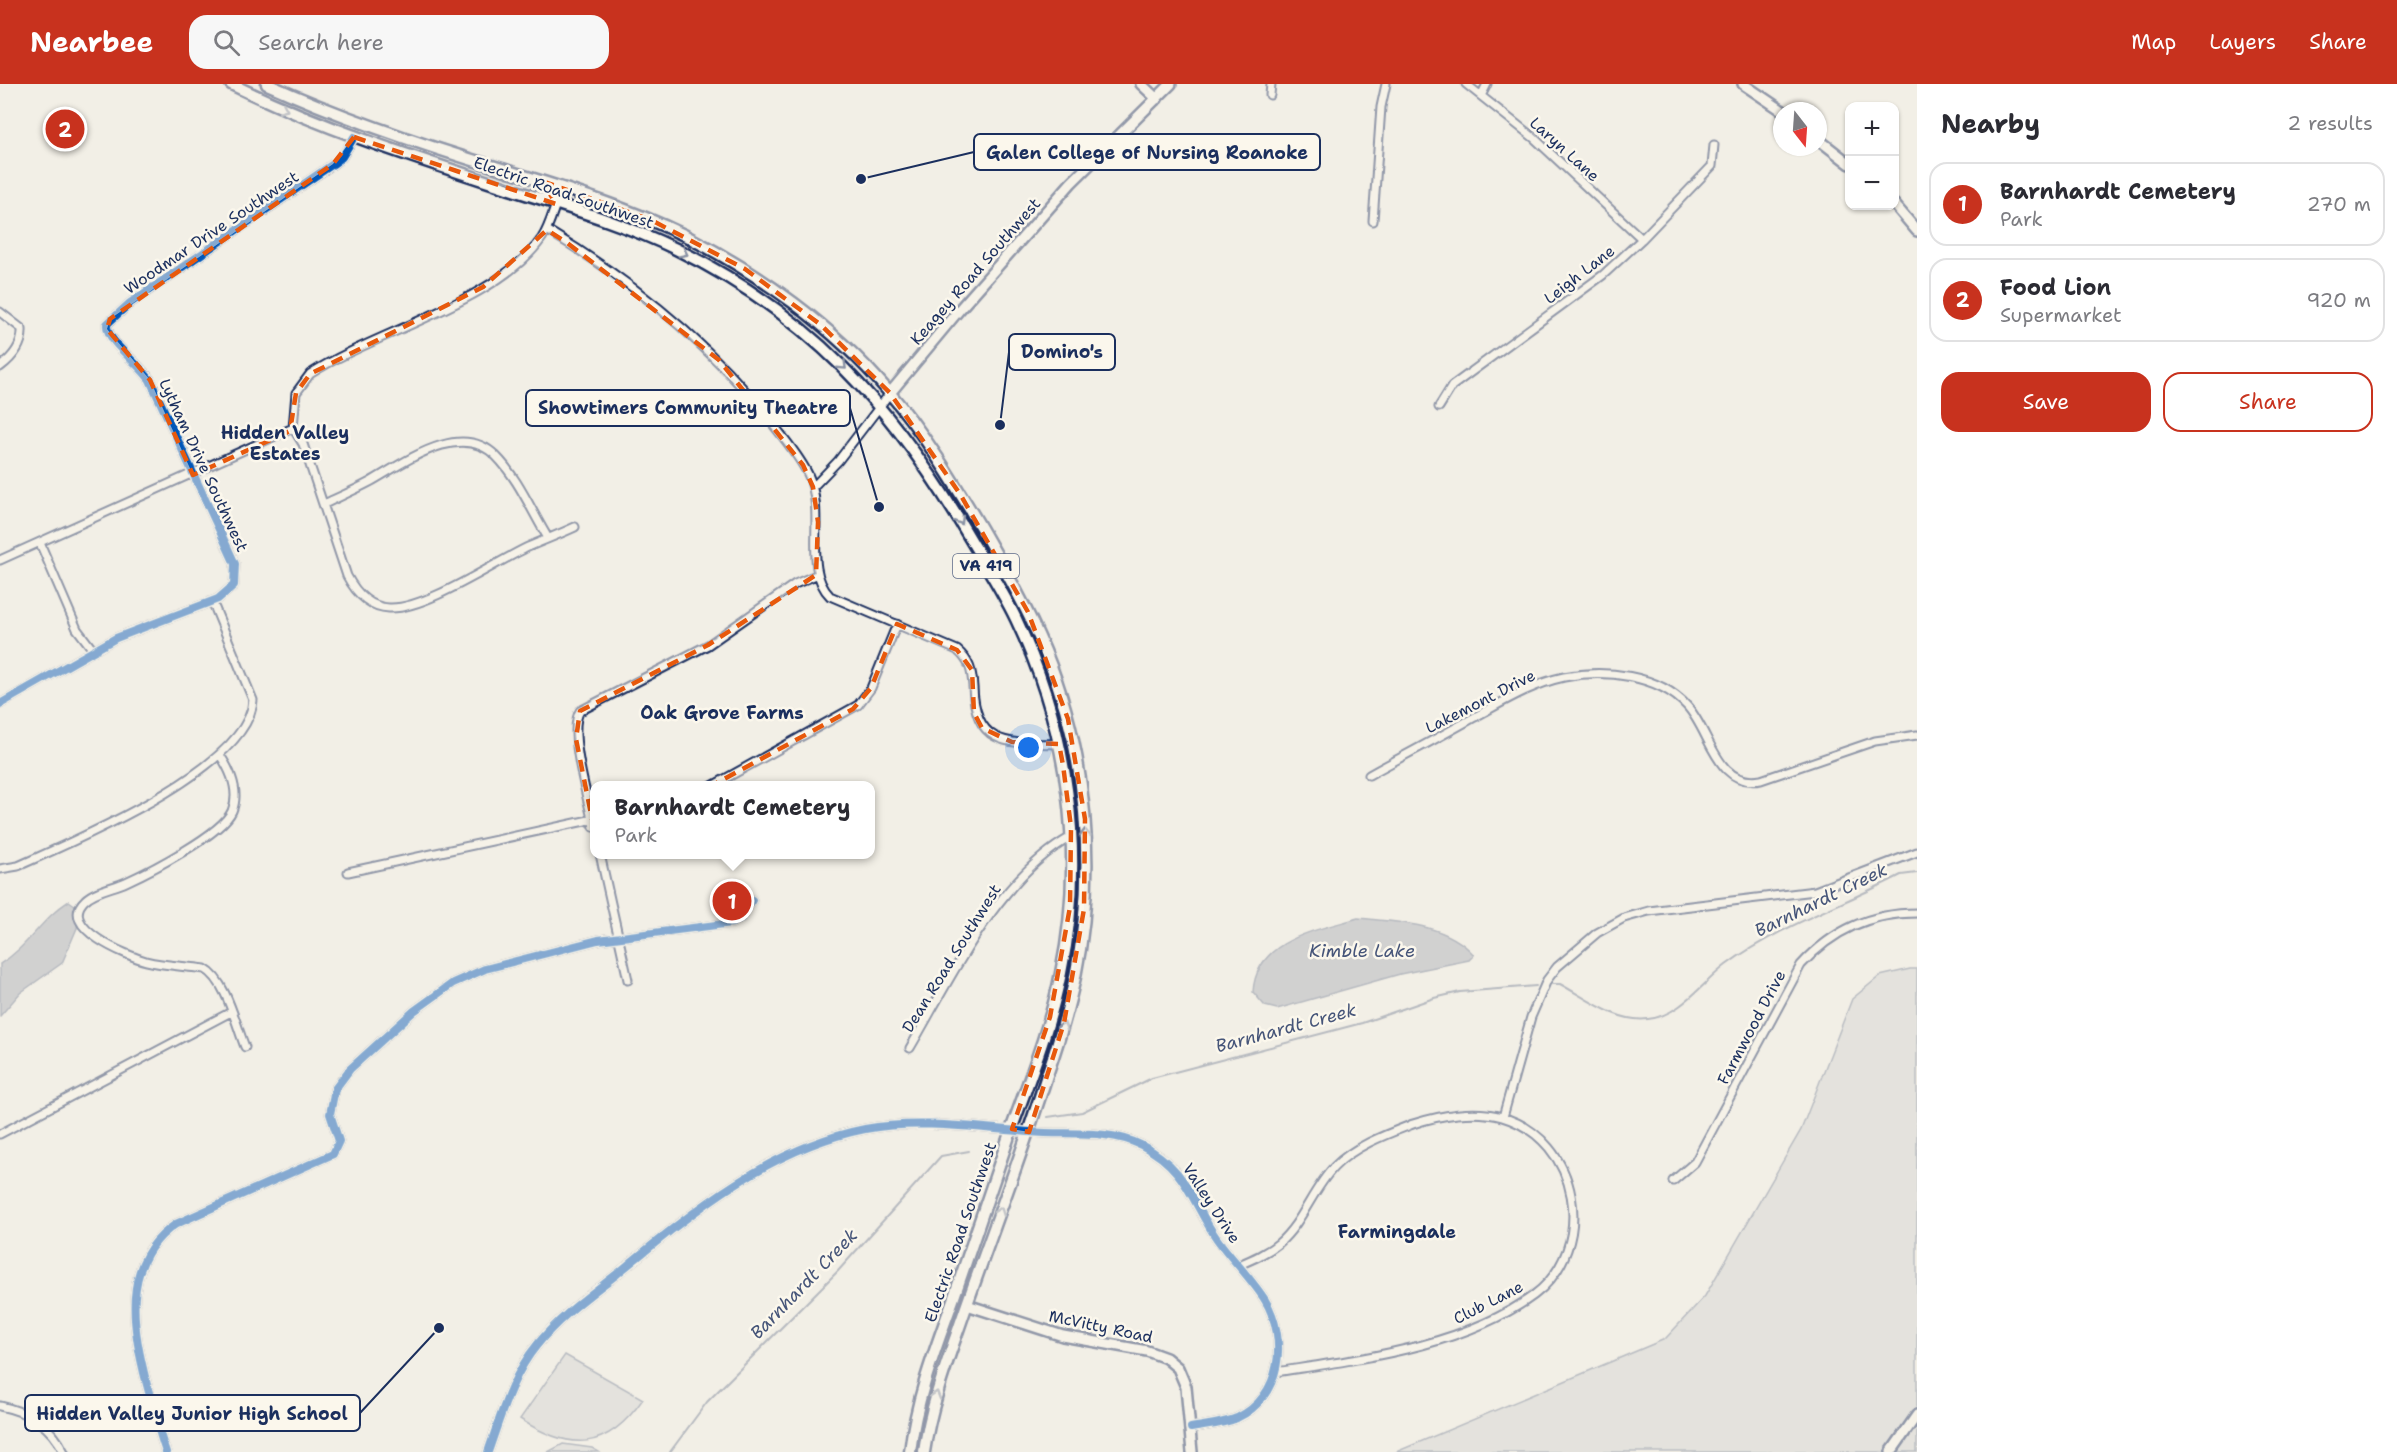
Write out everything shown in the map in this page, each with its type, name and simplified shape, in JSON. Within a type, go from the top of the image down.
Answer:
[{"type":"main road","name":"Electric Road Southwest","points":[[231,84],[261,99],[354,137],[653,238],[739,284],[813,338],[881,407],[921,459],[999,588],[1033,658],[1059,744],[1069,803],[1070,907],[1061,972],[1050,1017],[924,1383],[910,1452]]},
{"type":"main road","name":"Electric Road Southwest","points":[[268,84],[356,121],[542,181],[651,220],[737,265],[821,325],[890,393],[944,468],[1028,612],[1058,685],[1077,763],[1086,838],[1084,909],[1080,946],[1064,1023],[1029,1132],[935,1396],[924,1452]]},
{"type":"street","points":[[261,99],[268,84]]},
{"type":"street","points":[[1141,84],[1157,99]]},
{"type":"street","name":"Keagey Road Southwest","points":[[813,487],[825,476],[959,310],[1071,183],[1171,84]]},
{"type":"street","points":[[1270,94],[1271,84]]},
{"type":"street","points":[[1373,221],[1381,106],[1386,84]]},
{"type":"street","points":[[1482,94],[1487,84]]},
{"type":"street","points":[[1743,84],[1773,104]]},
{"type":"street","name":"Laryn Lane","points":[[1471,85],[1534,138],[1642,239]]},
{"type":"street","name":"Woodmar Drive Southwest","points":[[126,352],[108,334],[110,319],[333,164],[342,157],[354,137]]},
{"type":"street","name":"Leigh Lane","points":[[1439,407],[1452,386],[1603,275],[1642,239],[1712,166],[1714,145]]},
{"type":"street","points":[[1827,146],[1845,160]]},
{"type":"street","points":[[542,181],[556,204],[546,230],[528,254],[483,287],[310,374],[296,393],[293,428],[303,444],[352,585],[366,600],[384,608],[416,604],[548,538],[575,527]]},
{"type":"street","points":[[1899,210],[1917,231]]},
{"type":"street","points":[[546,230],[585,255],[684,329],[718,360],[786,440],[803,465],[813,487],[818,522],[816,575],[830,597],[949,645],[964,656],[972,670],[974,713],[982,728],[991,734],[1020,743],[1059,744]]},
{"type":"street","points":[[0,312],[22,330],[21,342],[0,367]]},
{"type":"street","name":"Lytham Drive Southwest","points":[[0,704],[42,682],[93,650],[212,601],[230,591],[236,573],[217,524],[150,380],[126,352]]},
{"type":"street","points":[[0,560],[287,433],[293,428]]},
{"type":"street","points":[[324,504],[425,452],[448,444],[474,444],[491,452],[502,464],[548,538]]},
{"type":"street","points":[[40,543],[77,629],[93,650]]},
{"type":"street","points":[[590,807],[576,738],[575,718],[580,711],[708,645],[795,584],[816,575]]},
{"type":"street","points":[[0,869],[18,866],[96,832],[197,772],[220,755],[246,725],[253,699],[212,601]]},
{"type":"street","points":[[721,781],[858,705],[871,688],[897,624]]},
{"type":"street","name":"Lakemont Drive","points":[[1369,776],[1515,696],[1546,682],[1580,675],[1622,676],[1667,690],[1695,717],[1720,763],[1735,778],[1748,781],[1761,780],[1875,741],[1917,735]]},
{"type":"street","points":[[220,755],[234,788],[234,806],[227,819],[160,865],[90,896],[81,905],[79,916],[84,928],[92,935],[122,952],[145,961],[205,969],[212,972],[220,983],[245,1047]]},
{"type":"street","points":[[348,872],[590,823]]},
{"type":"street","name":"Dean Road Southwest","points":[[910,1048],[999,901],[1045,853],[1071,837]]},
{"type":"street","points":[[1503,1117],[1540,992],[1557,967],[1597,933],[1624,918],[1649,911],[1815,891],[1917,852]]},
{"type":"street","points":[[601,859],[628,980]]},
{"type":"street","points":[[166,1452],[139,1351],[133,1310],[134,1296],[153,1245],[168,1229],[187,1218],[337,1150],[339,1141],[330,1106],[334,1089],[350,1069],[414,1011],[440,992],[485,969],[618,936],[732,923],[742,917],[752,900]]},
{"type":"street","name":"Farmwood Drive","points":[[1673,1181],[1695,1162],[1790,980],[1801,965],[1825,942],[1851,926],[1883,915],[1917,913]]},
{"type":"street","points":[[0,1134],[231,1012]]},
{"type":"street","name":"Club Lane","points":[[1239,1265],[1281,1242],[1300,1218],[1325,1176],[1344,1158],[1366,1144],[1435,1118],[1472,1114],[1503,1117],[1528,1130],[1549,1149],[1558,1162],[1572,1193],[1575,1216],[1560,1265],[1534,1295],[1495,1317],[1439,1340],[1383,1354],[1276,1372]]},
{"type":"street","name":"Valley Drive","points":[[488,1452],[521,1369],[543,1338],[573,1309],[657,1241],[726,1189],[792,1153],[864,1129],[906,1124],[1112,1136],[1135,1142],[1157,1154],[1182,1177],[1214,1233],[1265,1301],[1274,1324],[1279,1353],[1276,1372],[1264,1396],[1249,1411],[1227,1421],[1191,1428]]},
{"type":"street","name":"McVitty Road","points":[[967,1305],[1063,1336],[1147,1351],[1166,1358],[1183,1376],[1191,1428],[1192,1452]]},
{"type":"street","points":[[0,1406],[42,1422],[59,1441],[64,1452]]},
{"type":"street","points":[[1891,1452],[1917,1415]]},
{"type":"highlighted area","points":[[354,137],[556,204],[542,181],[651,220],[745,269],[821,325],[890,393],[960,494],[1028,612],[1068,719],[1085,819],[1084,909],[1064,1023],[1029,1132],[1012,1129],[1050,1017],[1070,907],[1071,827],[1059,744],[1012,742],[982,728],[974,713],[972,670],[957,650],[897,624],[871,688],[853,709],[702,791],[592,819],[576,739],[580,711],[708,645],[816,575],[818,522],[813,487],[803,465],[719,360],[566,242],[547,230],[483,287],[310,374],[296,393],[290,431],[193,475],[150,380],[107,329],[110,319],[130,303],[333,164]]},
{"type":"shaded area","points":[[1917,969],[1917,1452],[1396,1452],[1665,1339],[1705,1296],[1801,1130],[1852,999],[1880,976]]},
{"type":"shaded area","points":[[565,1355],[643,1399],[616,1429],[602,1437],[587,1441],[572,1441],[538,1430],[520,1419]]},
{"type":"shaded area","points":[[563,1444],[592,1448],[599,1452],[548,1452]]},
{"type":"water","points":[[69,901],[79,908],[77,928],[62,963],[20,993],[0,1016],[0,964]]},
{"type":"water","name":"Kimble Lake","points":[[1358,918],[1405,923],[1436,930],[1463,944],[1474,955],[1469,960],[1400,974],[1277,1009],[1265,1006],[1253,992],[1257,974],[1265,960],[1277,948],[1308,933]]},
{"type":"waterway","name":"Barnhardt Creek","points":[[1552,984],[1560,984],[1602,1008],[1625,1017],[1636,1019],[1660,1017],[1690,998],[1717,972],[1746,951],[1901,875],[1917,873]]},
{"type":"waterway","name":"Barnhardt Creek","points":[[1048,1117],[1082,1112],[1152,1078],[1362,1023],[1434,998],[1460,992],[1536,986]]},
{"type":"waterway","name":"Barnhardt Creek","points":[[670,1452],[707,1402],[838,1271],[941,1156],[969,1151]]},
{"type":"cycle path","points":[[0,704],[116,638],[218,599],[234,585],[235,564],[150,380],[111,338],[107,324],[130,303],[333,164],[342,157],[354,137]]},
{"type":"cycle path","points":[[166,1452],[142,1364],[135,1320],[138,1277],[145,1257],[158,1240],[176,1224],[333,1154],[339,1141],[330,1114],[335,1089],[350,1069],[414,1011],[453,983],[485,969],[598,940],[732,923],[742,917],[752,900]]},
{"type":"cycle path","points":[[488,1452],[514,1382],[537,1345],[575,1307],[702,1207],[763,1167],[829,1138],[885,1126],[927,1124],[1114,1136],[1141,1145],[1169,1164],[1186,1186],[1217,1239],[1265,1300],[1277,1332],[1277,1366],[1264,1396],[1237,1418],[1191,1428]]},
{"type":"place","name":"Food Lion","points":[[65,129]]},
{"type":"place","name":"Galen College of Nursing Roanoke","points":[[861,179]]},
{"type":"place","name":"Domino's","points":[[1000,425]]},
{"type":"place","name":"Showtimers Community Theatre","points":[[879,507]]},
{"type":"place","name":"Barnhardt Cemetery","points":[[732,901]]},
{"type":"place","name":"Hidden Valley Junior High School","points":[[439,1328]]},
{"type":"district","name":"Hidden Valley Estates","points":[[285,443]]},
{"type":"district","name":"Oak Grove Farms","points":[[722,713]]},
{"type":"district","name":"Farmingdale","points":[[1397,1232]]}]
